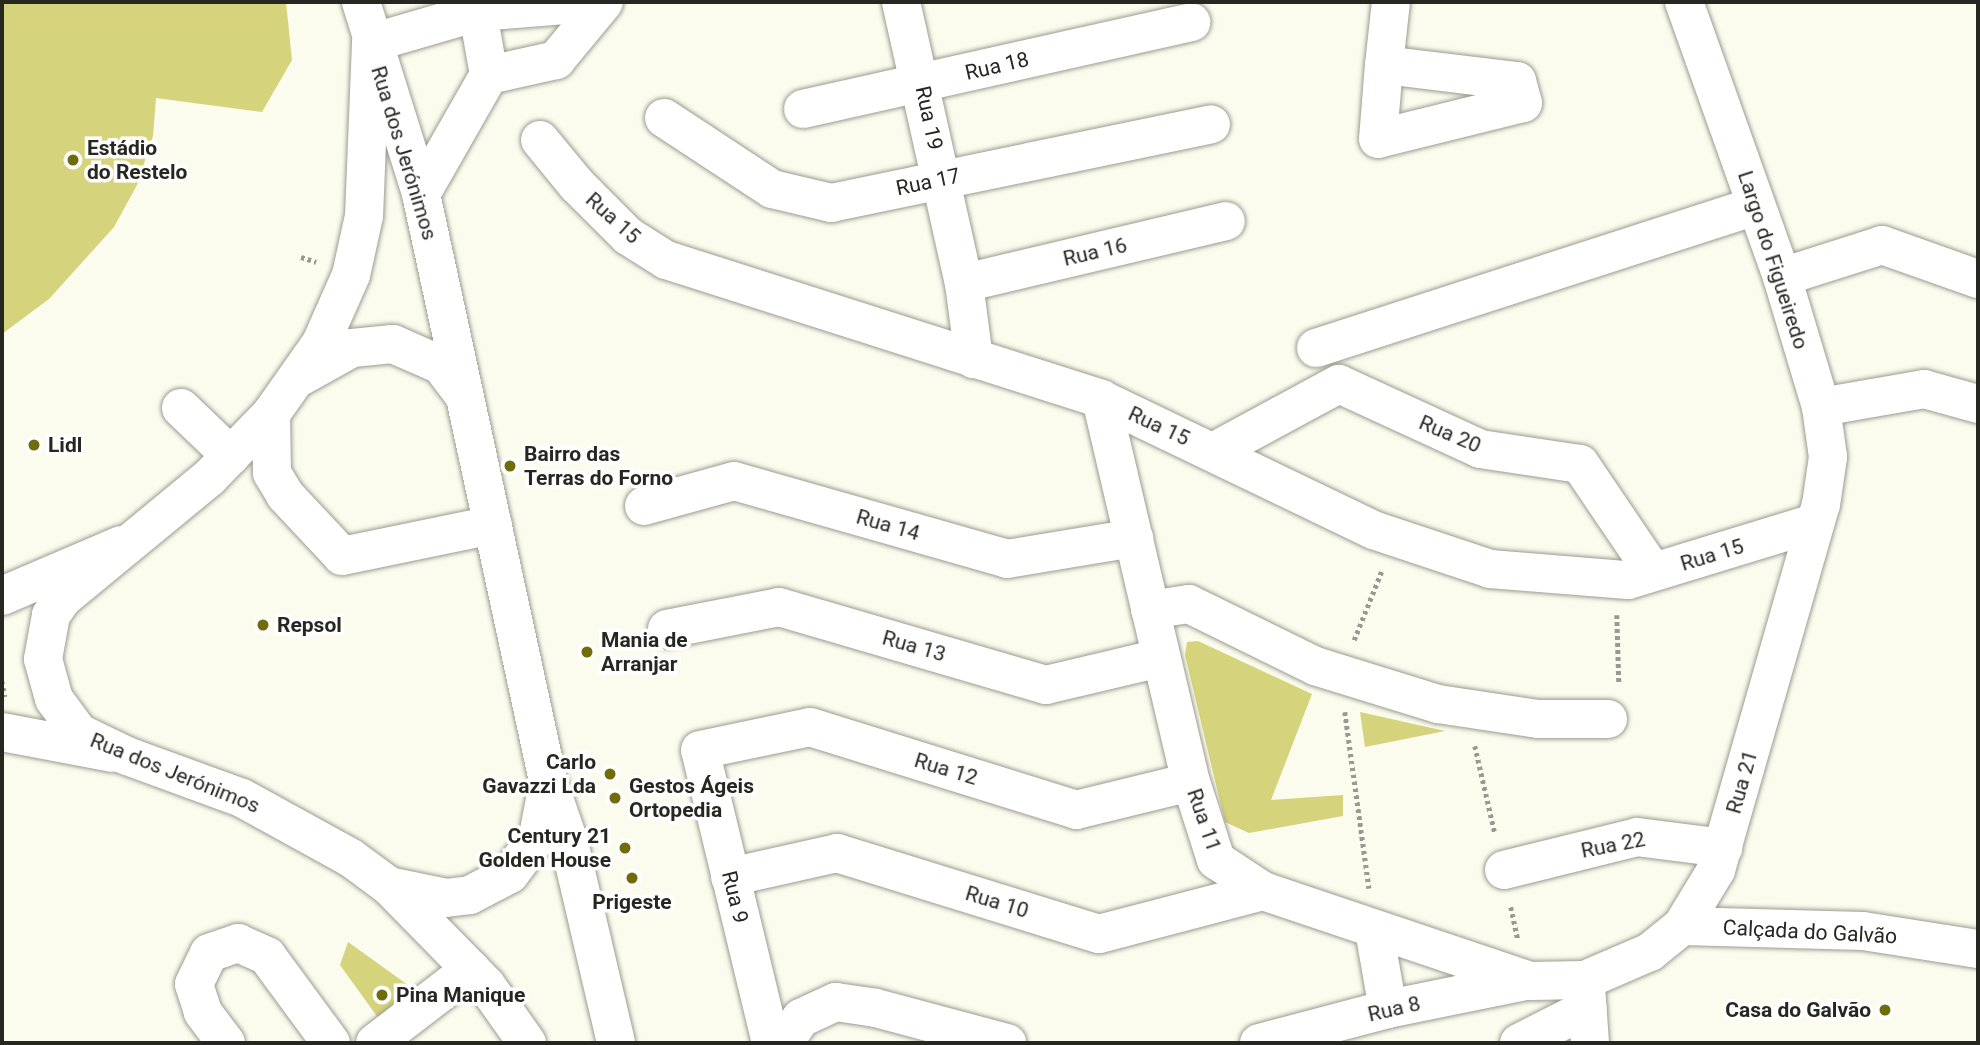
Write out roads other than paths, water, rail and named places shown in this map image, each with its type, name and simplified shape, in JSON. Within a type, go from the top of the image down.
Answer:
[{"type":"street","points":[[361,2],[371,43],[477,7],[603,2]]},
{"type":"street","points":[[489,75],[556,60],[603,2]]},
{"type":"street","name":"Rua 19","points":[[901,2],[922,83],[964,283],[974,359]]},
{"type":"street","points":[[1384,65],[1391,2]]},
{"type":"street","name":"Largo do Figueiredo","points":[[1684,2],[1782,277],[1821,407],[1828,457],[1815,523]]},
{"type":"street","points":[[421,194],[489,75],[477,7]]},
{"type":"street","name":"Rua 18","points":[[803,109],[1191,22]]},
{"type":"street","name":"Rua dos Jerónimos","points":[[371,43],[421,194],[548,781],[569,842],[616,1043]]},
{"type":"street","name":"Rua dos Jerónimos","points":[[371,43],[368,189],[358,247],[339,307],[300,377],[271,414],[231,456],[169,513],[126,543],[62,598],[51,615],[43,659],[62,713],[79,733],[127,756],[263,808],[351,858],[390,886],[471,969],[527,1043]]},
{"type":"street","name":"Rua 17","points":[[664,118],[772,189],[810,201],[831,203],[1211,124]]},
{"type":"street","name":"Rua 15","points":[[540,140],[577,185],[628,236],[666,260],[1101,399],[1395,538],[1490,569],[1615,579],[1653,572],[1815,523]]},
{"type":"street","points":[[1316,348],[1756,206]]},
{"type":"street","name":"Rua 16","points":[[964,283],[1226,220]]},
{"type":"street","points":[[1782,277],[1882,245],[1978,279]]},
{"type":"street","name":"Rua dos Jerónimos","points":[[300,377],[352,348],[393,344],[441,365],[466,398]]},
{"type":"street","name":"Rua 20","points":[[1213,452],[1339,384],[1480,449],[1580,464],[1653,572]]},
{"type":"street","points":[[1821,407],[1924,389],[1978,404]]},
{"type":"street","name":"Rua 11","points":[[1101,399],[1160,658],[1191,782],[1216,860],[1263,891],[1530,981],[1588,1010]]},
{"type":"street","points":[[181,408],[231,456]]},
{"type":"street","points":[[271,414],[272,473],[285,495],[342,556],[492,525]]},
{"type":"street","name":"Rua 14","points":[[644,506],[734,481],[1007,559],[1134,538]]},
{"type":"street","name":"Rua 21","points":[[1519,1043],[1588,1010],[1682,926],[1707,890],[1723,848],[1815,523]]},
{"type":"street","points":[[2,596],[126,543]]},
{"type":"street","points":[[1150,610],[1189,604],[1340,674],[1447,705],[1538,719],[1608,719]]},
{"type":"street","name":"Rua 13","points":[[667,629],[779,607],[1046,685],[1160,658]]},
{"type":"street","name":"Rua 12","points":[[700,750],[810,727],[1076,810],[1191,782]]},
{"type":"street","points":[[2,732],[127,756]]},
{"type":"street","name":"Rua 9","points":[[700,750],[771,1043]]},
{"type":"street","name":"Rua dos Jerónimos","points":[[390,886],[446,898],[470,895],[510,874],[538,836],[548,781]]},
{"type":"street","name":"Rua 22","points":[[1504,870],[1637,837],[1723,848]]},
{"type":"street","name":"Rua 10","points":[[730,877],[837,853],[1099,934],[1263,891]]},
{"type":"street","name":"Calçada do Galvão","points":[[1682,926],[1863,931],[1978,949]]},
{"type":"street","points":[[1374,930],[1388,1009]]},
{"type":"street","points":[[226,1043],[204,1012],[194,984],[209,953],[238,943],[267,956],[331,1043]]},
{"type":"street","points":[[374,1043],[471,969]]},
{"type":"street","name":"Rua 8","points":[[1259,1043],[1388,1009],[1530,981]]},
{"type":"street","points":[[784,1043],[801,1018],[836,1002],[876,1008],[1007,1043]]},
{"type":"place","name":"Estádio do Restelo","points":[[73,160]]},
{"type":"place","name":"Lidl","points":[[34,445]]},
{"type":"place","name":"Bairro das Terras do Forno","points":[[510,466]]},
{"type":"place","name":"Repsol","points":[[263,625]]},
{"type":"place","name":"Mania de Arranjar","points":[[587,652]]},
{"type":"place","name":"Carlo Gavazzi Lda","points":[[610,774]]},
{"type":"place","name":"Gestos Ágeis Ortopedia","points":[[615,798]]},
{"type":"place","name":"Century 21 Golden House","points":[[625,848]]},
{"type":"place","name":"Prigeste","points":[[632,878]]},
{"type":"place","name":"Pina Manique","points":[[382,995]]},
{"type":"place","name":"Casa do Galvão","points":[[1885,1010]]}]
